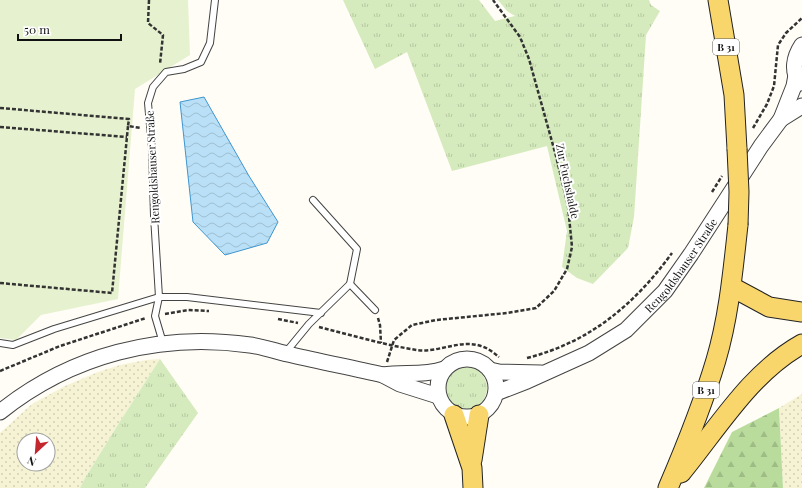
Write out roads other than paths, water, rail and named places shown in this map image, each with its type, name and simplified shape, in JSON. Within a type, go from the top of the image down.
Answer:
[{"type":"main road","name":"B 31","points":[[669,488],[694,426],[716,359],[732,287],[738,225],[739,192],[737,149],[734,95],[718,0]]},
{"type":"main road","points":[[732,287],[769,307],[802,312]]},
{"type":"main road","points":[[669,488],[731,408],[756,380],[788,352],[802,344]]},
{"type":"main road","points":[[454,415],[472,468]]},
{"type":"main road","points":[[473,488],[472,468],[479,415]]},
{"type":"street","name":"Rengoldshauser Straße","points":[[496,393],[589,352],[626,330],[665,291],[691,254],[761,146],[781,119],[794,86],[799,80],[794,64],[796,54],[802,45]]},
{"type":"street","name":"Rengoldshauser Straße","points":[[781,119],[802,106]]},
{"type":"street","name":"Rengoldshauser Straße","points":[[0,412],[34,388],[74,367],[108,354],[163,344],[214,342],[251,345],[383,375],[400,384],[438,396]]},
{"type":"street","name":"Rengoldshauser Straße","points":[[383,375],[398,373],[433,373],[444,369],[449,364],[463,358],[478,361],[490,370],[499,372],[544,373]]},
{"type":"street","points":[[444,369],[439,377],[437,387],[438,396],[444,408],[454,415],[467,418],[479,415],[490,406],[496,393],[496,381],[490,370]]},
{"type":"lane","name":"Rengoldshauser Straße","points":[[163,344],[155,316],[159,297],[151,129],[148,103],[153,86],[166,72],[184,70],[201,62],[210,43],[215,0]]},
{"type":"lane","points":[[285,353],[309,324],[350,284],[357,249],[313,200]]},
{"type":"lane","points":[[350,284],[375,310]]},
{"type":"lane","points":[[0,343],[13,345],[54,329],[159,297],[187,297],[321,312]]},
{"type":"water","points":[[204,97],[249,176],[278,222],[267,243],[225,255],[193,222],[180,102]]}]
